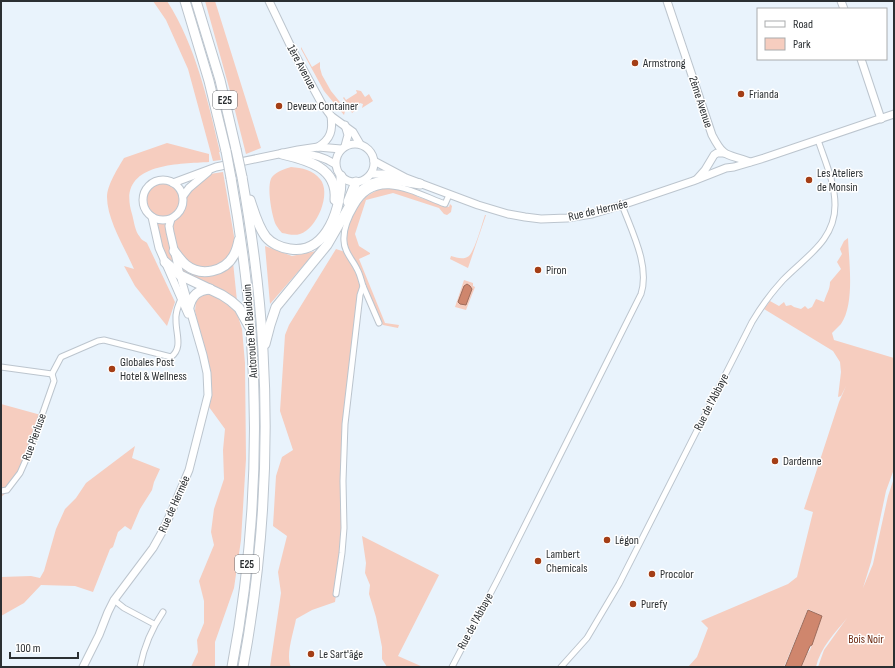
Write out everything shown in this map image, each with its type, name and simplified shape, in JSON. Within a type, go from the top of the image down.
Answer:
[{"type":"highway","name":"Autoroute Roi Baudouin","points":[[185,1],[209,81],[226,151],[240,235],[251,331],[254,401],[251,518],[245,582],[232,667]]},
{"type":"highway","name":"Autoroute Roi Baudouin","points":[[196,1],[218,73],[242,177],[258,287],[263,351],[264,464],[262,517],[256,582],[243,667]]},
{"type":"highway","points":[[282,154],[316,164],[327,174],[335,192],[335,223]]},
{"type":"highway","points":[[263,351],[276,307],[327,245],[335,223],[340,198],[341,176]]},
{"type":"highway","points":[[242,177],[262,231],[277,245],[294,249],[303,249],[312,246],[321,239],[358,193],[371,184],[381,181],[395,180],[420,184]]},
{"type":"highway","points":[[335,223],[341,217],[356,182]]},
{"type":"highway","points":[[174,251],[182,262],[191,269],[202,272],[216,270],[225,265],[234,255],[240,235]]},
{"type":"highway","points":[[165,262],[180,275],[226,297],[236,304],[251,331]]},
{"type":"highway","points":[[188,309],[190,300],[195,294],[201,290],[210,289]]},
{"type":"street","name":"1ère Avenue","points":[[269,1],[308,80],[322,104],[331,116],[353,132],[360,144]]},
{"type":"street","name":"2ème Avenue","points":[[667,1],[712,135],[717,145],[725,154]]},
{"type":"street","points":[[861,60],[881,118]]},
{"type":"street","name":"Rue de Hermée","points":[[188,309],[180,299],[156,239],[152,217],[146,212],[143,205],[143,197],[146,190],[151,184],[158,181],[166,180],[173,183],[212,168],[298,150],[318,147],[343,147],[350,144],[360,144],[369,150],[374,161],[406,178],[449,195],[508,214],[541,219],[567,218],[622,205],[723,169],[750,162],[894,114]]},
{"type":"street","points":[[318,147],[325,142],[331,134],[331,116]]},
{"type":"street","points":[[345,125],[348,135],[343,147],[338,153],[335,164],[341,176],[348,181],[356,182],[364,180],[371,174],[374,167],[374,161]]},
{"type":"street","name":"2ème Avenue","points":[[712,135],[713,158]]},
{"type":"street","name":"Rue de l'Abbaye","points":[[562,667],[587,638],[619,584],[752,322],[774,290],[816,250],[823,242],[828,232],[833,221],[834,196],[818,140]]},
{"type":"street","points":[[697,179],[717,153],[750,162]]},
{"type":"street","name":"Rue de Hermée","points":[[282,154],[314,154],[326,158],[335,164]]},
{"type":"street","points":[[713,158],[714,168],[723,169],[729,163],[729,160],[725,154]]},
{"type":"street","name":"Rue de Hermée","points":[[83,667],[100,635],[114,600],[137,570],[162,532],[189,470],[208,395],[207,373],[203,354],[188,309],[169,229],[171,219],[176,216],[182,207],[183,196],[197,180],[212,168]]},
{"type":"street","name":"Rue de Hermée","points":[[371,174],[386,174],[406,178]]},
{"type":"street","points":[[173,183],[181,191],[183,196]]},
{"type":"street","points":[[379,323],[357,268],[343,242],[351,213],[357,202],[375,188],[384,185],[391,185],[413,191],[445,204],[449,195]]},
{"type":"street","name":"Rue de l'Abbaye","points":[[452,667],[498,579],[641,294],[644,279],[642,262],[622,205]]},
{"type":"street","points":[[152,217],[161,221],[171,219]]},
{"type":"street","points":[[336,594],[344,534],[343,482],[345,424],[360,295],[363,286]]},
{"type":"street","points":[[1,367],[52,374],[61,357],[98,341],[104,340],[171,357],[177,350],[178,343],[176,316],[180,299]]},
{"type":"street","points":[[176,316],[180,312],[188,309]]},
{"type":"street","name":"Rue Pierluse","points":[[1,491],[7,490],[20,473],[28,455],[54,381],[52,374]]},
{"type":"street","points":[[114,600],[124,608],[154,624]]},
{"type":"street","points":[[140,667],[154,624],[163,612]]},
{"type":"green space","points":[[153,1],[167,1],[186,36],[206,94],[221,160],[213,161],[188,69],[166,20]]},
{"type":"green space","points":[[205,1],[215,1],[261,148],[246,154],[230,91]]},
{"type":"green space","points":[[301,47],[312,67],[320,62],[322,75],[331,91],[344,107],[344,115],[324,91]]},
{"type":"green space","points":[[356,90],[361,91],[365,97],[369,94],[373,101],[362,108],[363,104],[360,103],[357,109],[352,113],[348,104],[343,98],[344,97],[346,100],[357,93]]},
{"type":"green space","points":[[167,143],[209,154],[209,162],[166,166],[152,170],[141,176],[133,185],[129,197],[137,232],[141,239],[147,243],[175,302],[167,326],[135,286],[124,266],[134,269],[113,224],[108,206],[107,192],[124,158]]},
{"type":"green space","points":[[291,167],[314,173],[323,185],[324,193],[321,210],[317,218],[306,231],[296,235],[282,233],[276,225],[271,208],[270,181],[274,175]]},
{"type":"green space","points":[[223,172],[235,242],[228,260],[210,269],[189,265],[177,250],[172,227],[174,221],[184,212],[185,197],[188,192],[210,174]]},
{"type":"green space","points":[[163,183],[175,188],[180,200],[175,212],[163,217],[151,212],[146,200],[151,188]]},
{"type":"green space","points":[[388,187],[412,193],[418,197],[449,207],[450,204],[452,206],[451,212],[447,215],[444,214],[439,208],[393,193],[366,200],[355,234],[359,246],[370,254],[359,259],[385,323],[399,325],[398,328],[383,325],[381,323],[372,303],[360,268],[350,252],[346,241],[348,223],[357,206],[364,199],[379,189]]},
{"type":"green space","points":[[485,215],[468,268],[450,259],[451,256],[463,258],[469,256],[476,243]]},
{"type":"green space","points":[[155,222],[167,223],[175,267],[171,263],[162,246]]},
{"type":"green space","name":"Bois Noir","points":[[848,238],[850,294],[845,316],[841,324],[832,333],[834,340],[894,358],[894,469],[886,491],[871,562],[863,588],[873,564],[888,496],[894,478],[894,667],[818,667],[824,650],[847,618],[824,647],[816,667],[801,667],[810,650],[822,616],[808,609],[784,667],[688,667],[697,657],[708,628],[701,621],[788,584],[797,577],[813,512],[804,509],[839,402],[846,386],[841,396],[838,397],[841,372],[840,362],[833,351],[764,309],[770,301],[779,306],[784,302],[786,306],[791,305],[801,309],[805,306],[808,309],[812,307],[816,299],[824,302],[830,282],[841,269],[837,262],[842,254],[840,249],[844,241]]},
{"type":"green space","points":[[265,246],[292,256],[316,251],[270,304]]},
{"type":"green space","points":[[336,249],[345,252],[356,269],[362,289],[345,424],[342,554],[335,602],[312,610],[296,619],[289,650],[289,662],[291,667],[270,667],[281,593],[278,572],[287,536],[273,526],[276,476],[282,457],[293,450],[280,411],[285,335],[289,325]]},
{"type":"green space","points":[[233,262],[237,301],[182,274],[179,263],[190,271]]},
{"type":"green space","points":[[464,280],[473,283],[473,286],[475,287],[466,310],[455,307]]},
{"type":"green space","points":[[204,293],[221,298],[236,310],[242,329],[245,363],[246,459],[241,540],[234,588],[215,642],[215,667],[191,667],[198,652],[197,640],[204,623],[204,601],[199,581],[214,545],[211,532],[214,509],[224,479],[223,450],[225,429],[209,407],[210,377],[195,311],[196,299]]},
{"type":"green space","points":[[1,404],[41,415],[28,455],[6,493],[1,497]]},
{"type":"green space","points":[[135,446],[132,458],[160,469],[152,490],[140,509],[131,530],[125,526],[118,532],[93,592],[75,586],[41,585],[24,603],[1,616],[1,577],[31,576],[40,578],[44,571],[56,529],[65,509],[76,498],[86,483]]},
{"type":"green space","points":[[362,536],[439,575],[398,656],[423,667],[387,667],[382,659],[382,647],[376,617],[369,594],[370,585],[365,573],[366,563]]},
{"type":"shaded area","points":[[467,284],[472,289],[466,305],[460,304],[458,302],[464,286]]},
{"type":"shaded area","points":[[808,610],[822,616],[812,645],[810,646],[801,667],[785,667]]},
{"type":"place","name":"Armstrong","points":[[635,63]]},
{"type":"place","name":"Frianda","points":[[741,94]]},
{"type":"place","name":"Deveux Container","points":[[279,106]]},
{"type":"place","name":"Les Ateliers de Monsin","points":[[809,180]]},
{"type":"place","name":"Piron","points":[[538,270]]},
{"type":"place","name":"Globales Post Hotel & Wellness","points":[[112,369]]},
{"type":"place","name":"Dardenne","points":[[775,461]]},
{"type":"place","name":"Légon","points":[[607,540]]},
{"type":"place","name":"Lambert Chemicals","points":[[538,561]]},
{"type":"place","name":"Procolor","points":[[652,574]]},
{"type":"place","name":"Purefy","points":[[633,604]]},
{"type":"place","name":"Le Sart'âge","points":[[311,654]]}]
